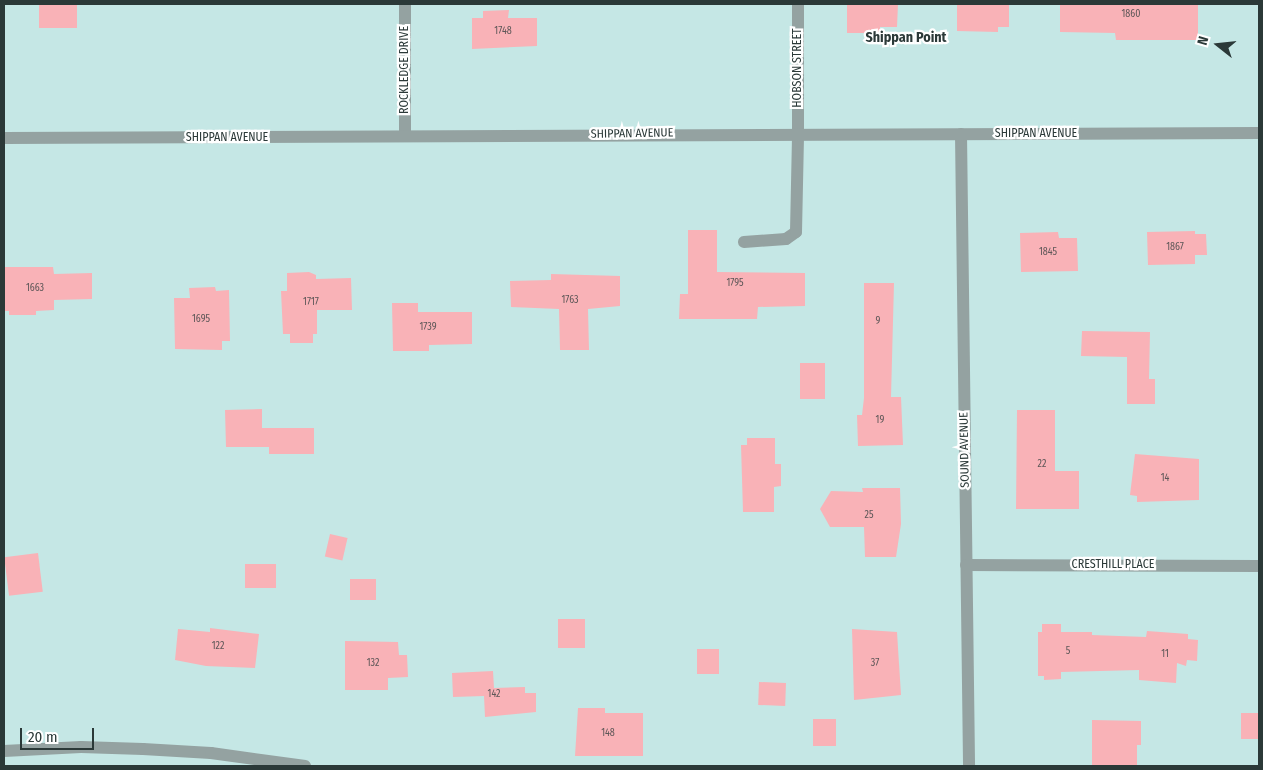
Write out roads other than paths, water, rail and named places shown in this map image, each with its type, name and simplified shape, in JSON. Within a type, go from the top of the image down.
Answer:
[{"type":"street","name":"ROCKLEDGE DRIVE","points":[[405,4],[405,136]]},
{"type":"street","name":"HOBSON STREET","points":[[744,242],[786,239],[796,232],[798,4]]},
{"type":"street","name":"SHIPPAN AVENUE","points":[[4,138],[798,133],[1259,133]]},
{"type":"street","name":"SOUND AVENUE","points":[[961,134],[969,766]]},
{"type":"street","name":"CRESTHILL PLACE","points":[[966,565],[1259,566]]},
{"type":"street","points":[[4,751],[81,747],[211,752],[304,766]]},
{"type":"district","name":"Shippan Point","points":[[906,38]]}]
